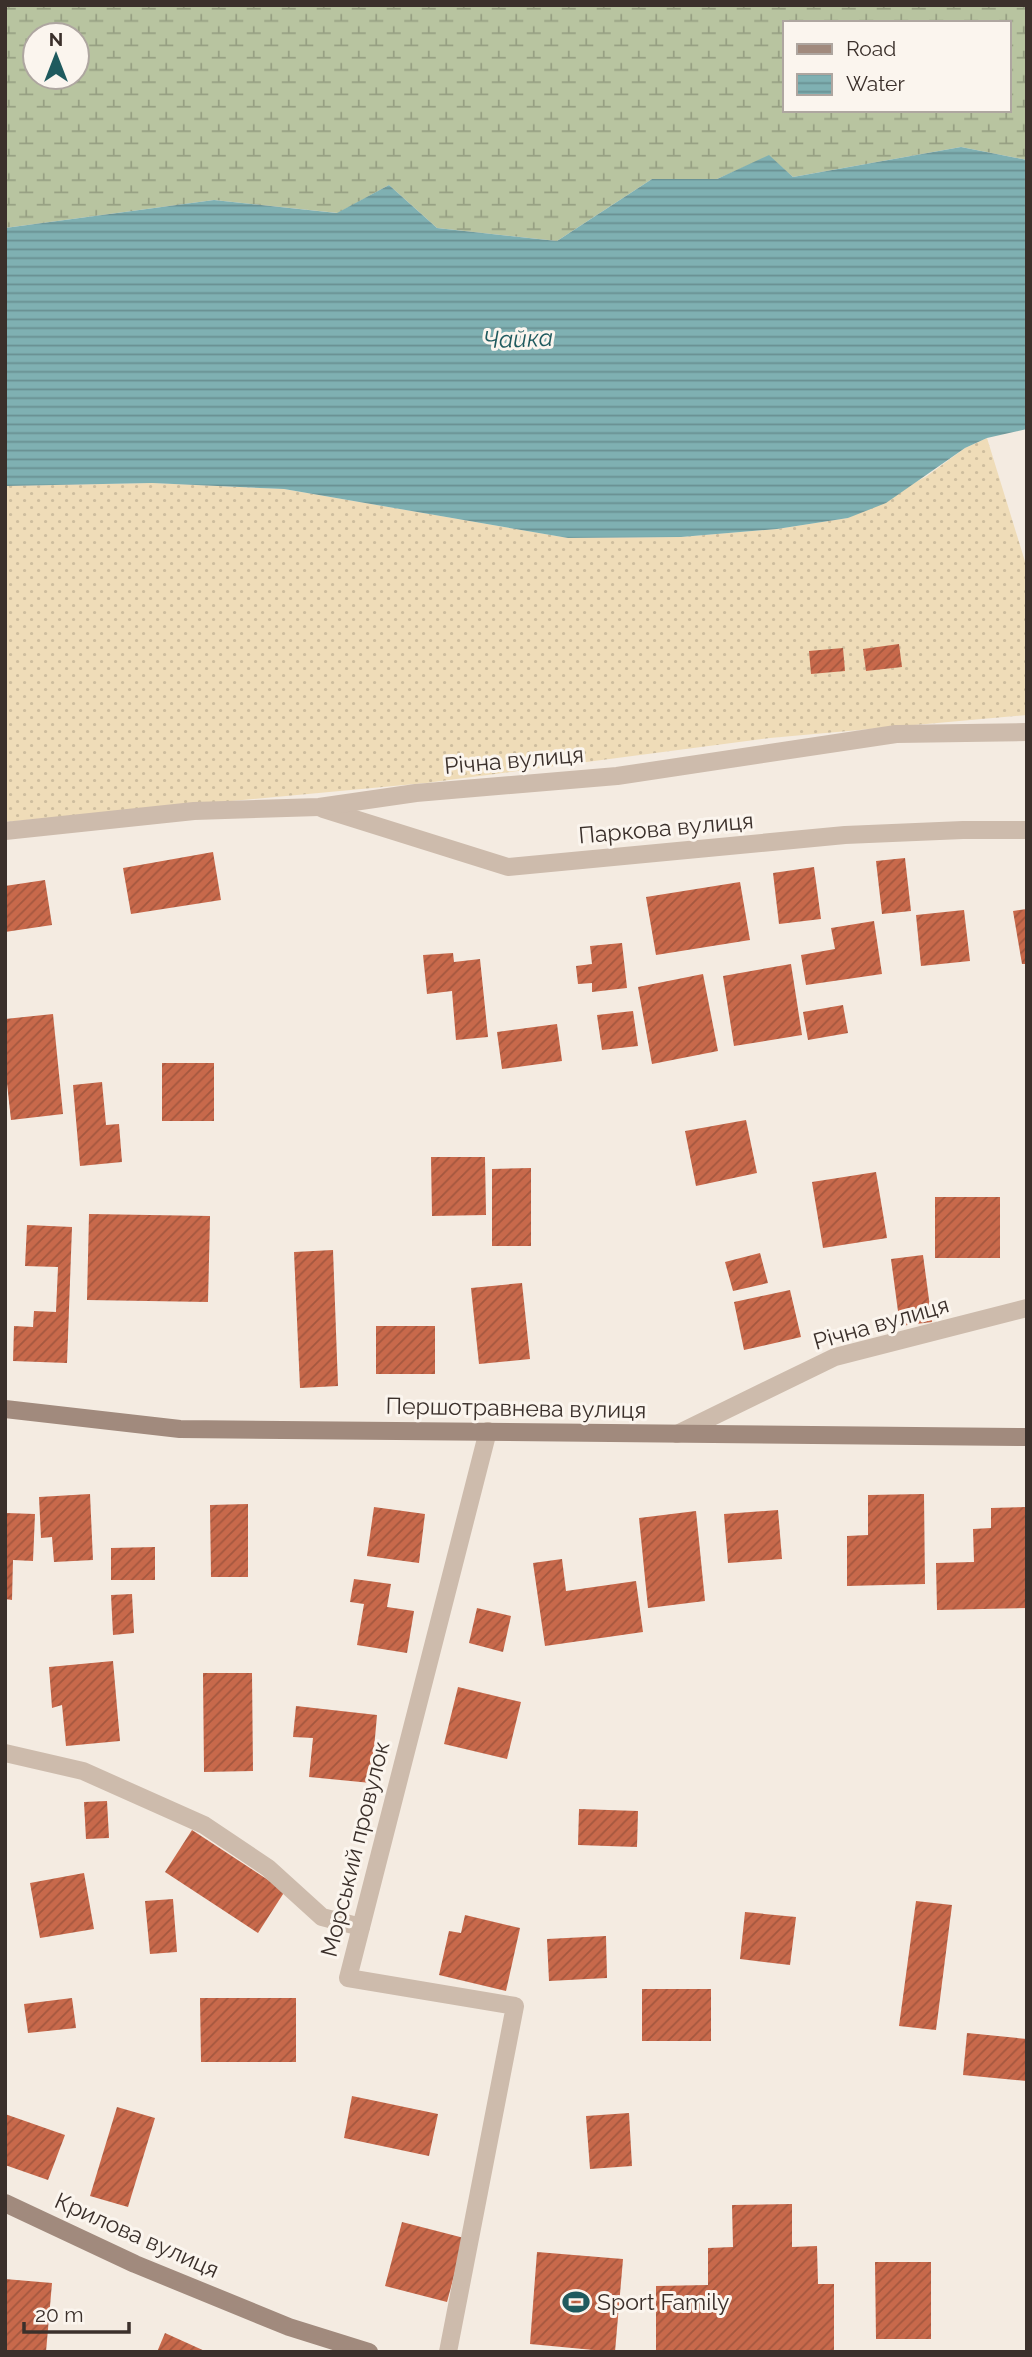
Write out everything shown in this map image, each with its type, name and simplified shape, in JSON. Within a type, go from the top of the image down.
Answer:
[{"type":"street","name":"Річна вулиця","points":[[5,831],[194,811],[319,807],[416,793],[617,776],[897,734],[1027,732]]},
{"type":"street","name":"Паркова вулиця","points":[[319,807],[508,867],[845,835],[1027,830]]},
{"type":"street","name":"Річна вулиця","points":[[677,1434],[835,1357],[1027,1308]]},
{"type":"street","name":"Першотравнева вулиця","points":[[5,1409],[180,1429],[1027,1437]]},
{"type":"street","name":"Морський провулок","points":[[448,2352],[515,2006],[348,1978],[488,1432]]},
{"type":"street","points":[[5,1753],[83,1771],[204,1825],[268,1868],[322,1917],[361,1927]]},
{"type":"street","name":"Крилова вулиця","points":[[5,2203],[148,2269],[289,2327],[369,2352]]},
{"type":"green space","points":[[5,5],[1027,5],[1027,160],[961,147],[793,177],[769,156],[717,179],[652,179],[557,241],[437,228],[389,185],[338,213],[214,200],[5,228]]},
{"type":"sand","points":[[987,438],[1027,568],[1027,715],[770,738],[426,783],[5,822],[5,486],[152,483],[284,489],[568,538],[681,537],[777,529],[848,518],[927,476],[965,448]]},
{"type":"water","name":"Чайка","points":[[961,147],[1027,160],[1027,429],[987,438],[965,448],[886,503],[848,518],[777,529],[681,537],[568,538],[284,489],[152,483],[5,486],[5,228],[214,200],[337,213],[389,185],[437,228],[557,241],[652,179],[717,179],[769,155],[793,177]]},
{"type":"building","points":[[899,644],[902,667],[866,671],[863,649]]},
{"type":"building","points":[[843,648],[845,671],[811,674],[809,651]]},
{"type":"building","points":[[213,852],[221,900],[131,914],[123,868]]},
{"type":"building","points":[[905,858],[911,911],[882,914],[876,861]]},
{"type":"building","points":[[814,867],[821,919],[779,924],[773,873]]},
{"type":"building","points":[[45,880],[52,925],[5,932],[5,886]]},
{"type":"building","points":[[740,882],[750,940],[656,955],[646,897]]},
{"type":"building","points":[[1027,909],[1027,964],[1022,964],[1013,911]]},
{"type":"building","points":[[964,910],[970,961],[921,966],[916,915]]},
{"type":"building","points":[[874,921],[882,974],[806,985],[801,955],[835,949],[831,928]]},
{"type":"building","points":[[622,943],[627,988],[592,992],[592,983],[578,984],[576,966],[592,964],[590,946]]},
{"type":"building","points":[[453,953],[454,962],[480,959],[488,1037],[456,1040],[452,991],[427,994],[423,955]]},
{"type":"building","points":[[791,964],[802,1035],[734,1046],[723,976]]},
{"type":"building","points":[[703,974],[718,1051],[652,1064],[638,987]]},
{"type":"building","points":[[843,1005],[848,1033],[808,1040],[803,1012]]},
{"type":"building","points":[[633,1011],[638,1046],[602,1050],[597,1015]]},
{"type":"building","points":[[53,1014],[63,1114],[11,1120],[5,1065],[5,1019]]},
{"type":"building","points":[[557,1024],[562,1061],[502,1069],[497,1032]]},
{"type":"building","points":[[162,1063],[214,1063],[214,1121],[162,1121]]},
{"type":"building","points":[[102,1082],[106,1125],[119,1124],[122,1162],[80,1166],[73,1085]]},
{"type":"building","points":[[746,1120],[757,1173],[696,1186],[685,1131]]},
{"type":"building","points":[[431,1157],[485,1157],[486,1215],[432,1216]]},
{"type":"building","points":[[531,1168],[531,1246],[492,1246],[492,1169]]},
{"type":"building","points":[[876,1172],[887,1238],[823,1248],[812,1182]]},
{"type":"building","points":[[935,1197],[1000,1197],[1000,1258],[935,1258]]},
{"type":"building","points":[[89,1214],[210,1216],[208,1302],[87,1300]]},
{"type":"building","points":[[27,1225],[72,1227],[67,1363],[13,1361],[14,1326],[33,1327],[34,1311],[56,1312],[58,1267],[25,1266]]},
{"type":"building","points":[[333,1250],[338,1386],[300,1388],[294,1252]]},
{"type":"building","points":[[760,1253],[768,1283],[733,1291],[725,1262]]},
{"type":"building","points":[[923,1255],[932,1322],[900,1326],[891,1259]]},
{"type":"building","points":[[522,1283],[530,1359],[479,1364],[471,1288]]},
{"type":"building","points":[[790,1290],[801,1337],[744,1350],[734,1302]]},
{"type":"building","points":[[376,1326],[435,1326],[435,1374],[376,1374]]},
{"type":"building","points":[[90,1494],[93,1560],[54,1562],[52,1537],[41,1538],[39,1497]]},
{"type":"building","points":[[924,1494],[925,1584],[847,1586],[847,1536],[868,1535],[868,1495]]},
{"type":"building","points":[[248,1504],[248,1577],[211,1577],[210,1505]]},
{"type":"building","points":[[374,1507],[425,1514],[419,1563],[367,1556]]},
{"type":"building","points":[[1027,1507],[1027,1608],[937,1610],[936,1563],[974,1562],[973,1529],[991,1528],[991,1508]]},
{"type":"building","points":[[778,1510],[782,1559],[728,1563],[724,1514]]},
{"type":"building","points":[[696,1511],[705,1601],[648,1608],[639,1518]]},
{"type":"building","points":[[6,1513],[35,1514],[33,1561],[13,1560],[12,1600],[5,1599]]},
{"type":"building","points":[[155,1547],[155,1580],[111,1580],[111,1548]]},
{"type":"building","points":[[562,1559],[566,1591],[636,1581],[643,1632],[545,1646],[533,1563]]},
{"type":"building","points":[[354,1579],[391,1584],[387,1607],[414,1611],[407,1653],[357,1645],[364,1604],[350,1602]]},
{"type":"building","points":[[132,1594],[134,1633],[113,1635],[111,1595]]},
{"type":"building","points":[[477,1608],[511,1616],[503,1652],[469,1643]]},
{"type":"building","points":[[113,1661],[120,1741],[66,1746],[62,1705],[52,1708],[49,1667]]},
{"type":"building","points":[[203,1673],[252,1673],[253,1771],[204,1772]]},
{"type":"building","points":[[458,1687],[521,1702],[507,1759],[444,1744]]},
{"type":"building","points":[[296,1706],[377,1715],[371,1783],[309,1777],[313,1738],[293,1737]]},
{"type":"building","points":[[107,1801],[109,1838],[86,1839],[84,1802]]},
{"type":"building","points":[[579,1809],[638,1811],[637,1847],[578,1845]]},
{"type":"building","points":[[192,1830],[285,1891],[258,1933],[165,1872]]},
{"type":"building","points":[[84,1873],[94,1929],[40,1938],[30,1883]]},
{"type":"building","points":[[173,1899],[177,1952],[150,1954],[145,1901]]},
{"type":"building","points":[[916,1901],[952,1905],[936,2030],[899,2026]]},
{"type":"building","points":[[745,1912],[796,1917],[790,1965],[740,1959]]},
{"type":"building","points":[[465,1915],[520,1928],[506,1991],[439,1975],[449,1931],[461,1933]]},
{"type":"building","points":[[606,1936],[607,1978],[549,1981],[547,1939]]},
{"type":"building","points":[[642,1989],[711,1989],[711,2041],[642,2041]]},
{"type":"building","points":[[72,1998],[76,2028],[28,2033],[24,2004]]},
{"type":"building","points":[[200,1998],[296,1998],[296,2062],[201,2062]]},
{"type":"building","points":[[967,2033],[1027,2039],[1027,2081],[963,2075]]},
{"type":"building","points":[[352,2096],[438,2114],[429,2156],[344,2138]]},
{"type":"building","points":[[117,2107],[155,2118],[128,2207],[90,2196]]},
{"type":"building","points":[[629,2113],[632,2166],[590,2169],[586,2116]]},
{"type":"building","points":[[5,2114],[65,2135],[48,2180],[5,2165]]},
{"type":"building","points":[[792,2204],[792,2247],[817,2246],[818,2284],[834,2284],[834,2351],[656,2352],[656,2286],[708,2285],[708,2248],[733,2247],[732,2205]]},
{"type":"building","points":[[402,2222],[464,2238],[447,2302],[385,2286]]},
{"type":"building","name":"Sport Family","points":[[537,2252],[623,2259],[615,2352],[530,2344]]},
{"type":"building","points":[[875,2262],[931,2262],[931,2339],[876,2339]]},
{"type":"building","points":[[5,2279],[52,2283],[46,2352],[5,2352]]},
{"type":"building","points":[[165,2333],[207,2352],[157,2352]]},
{"type":"place","name":"Sport Family","points":[[576,2302]]}]
